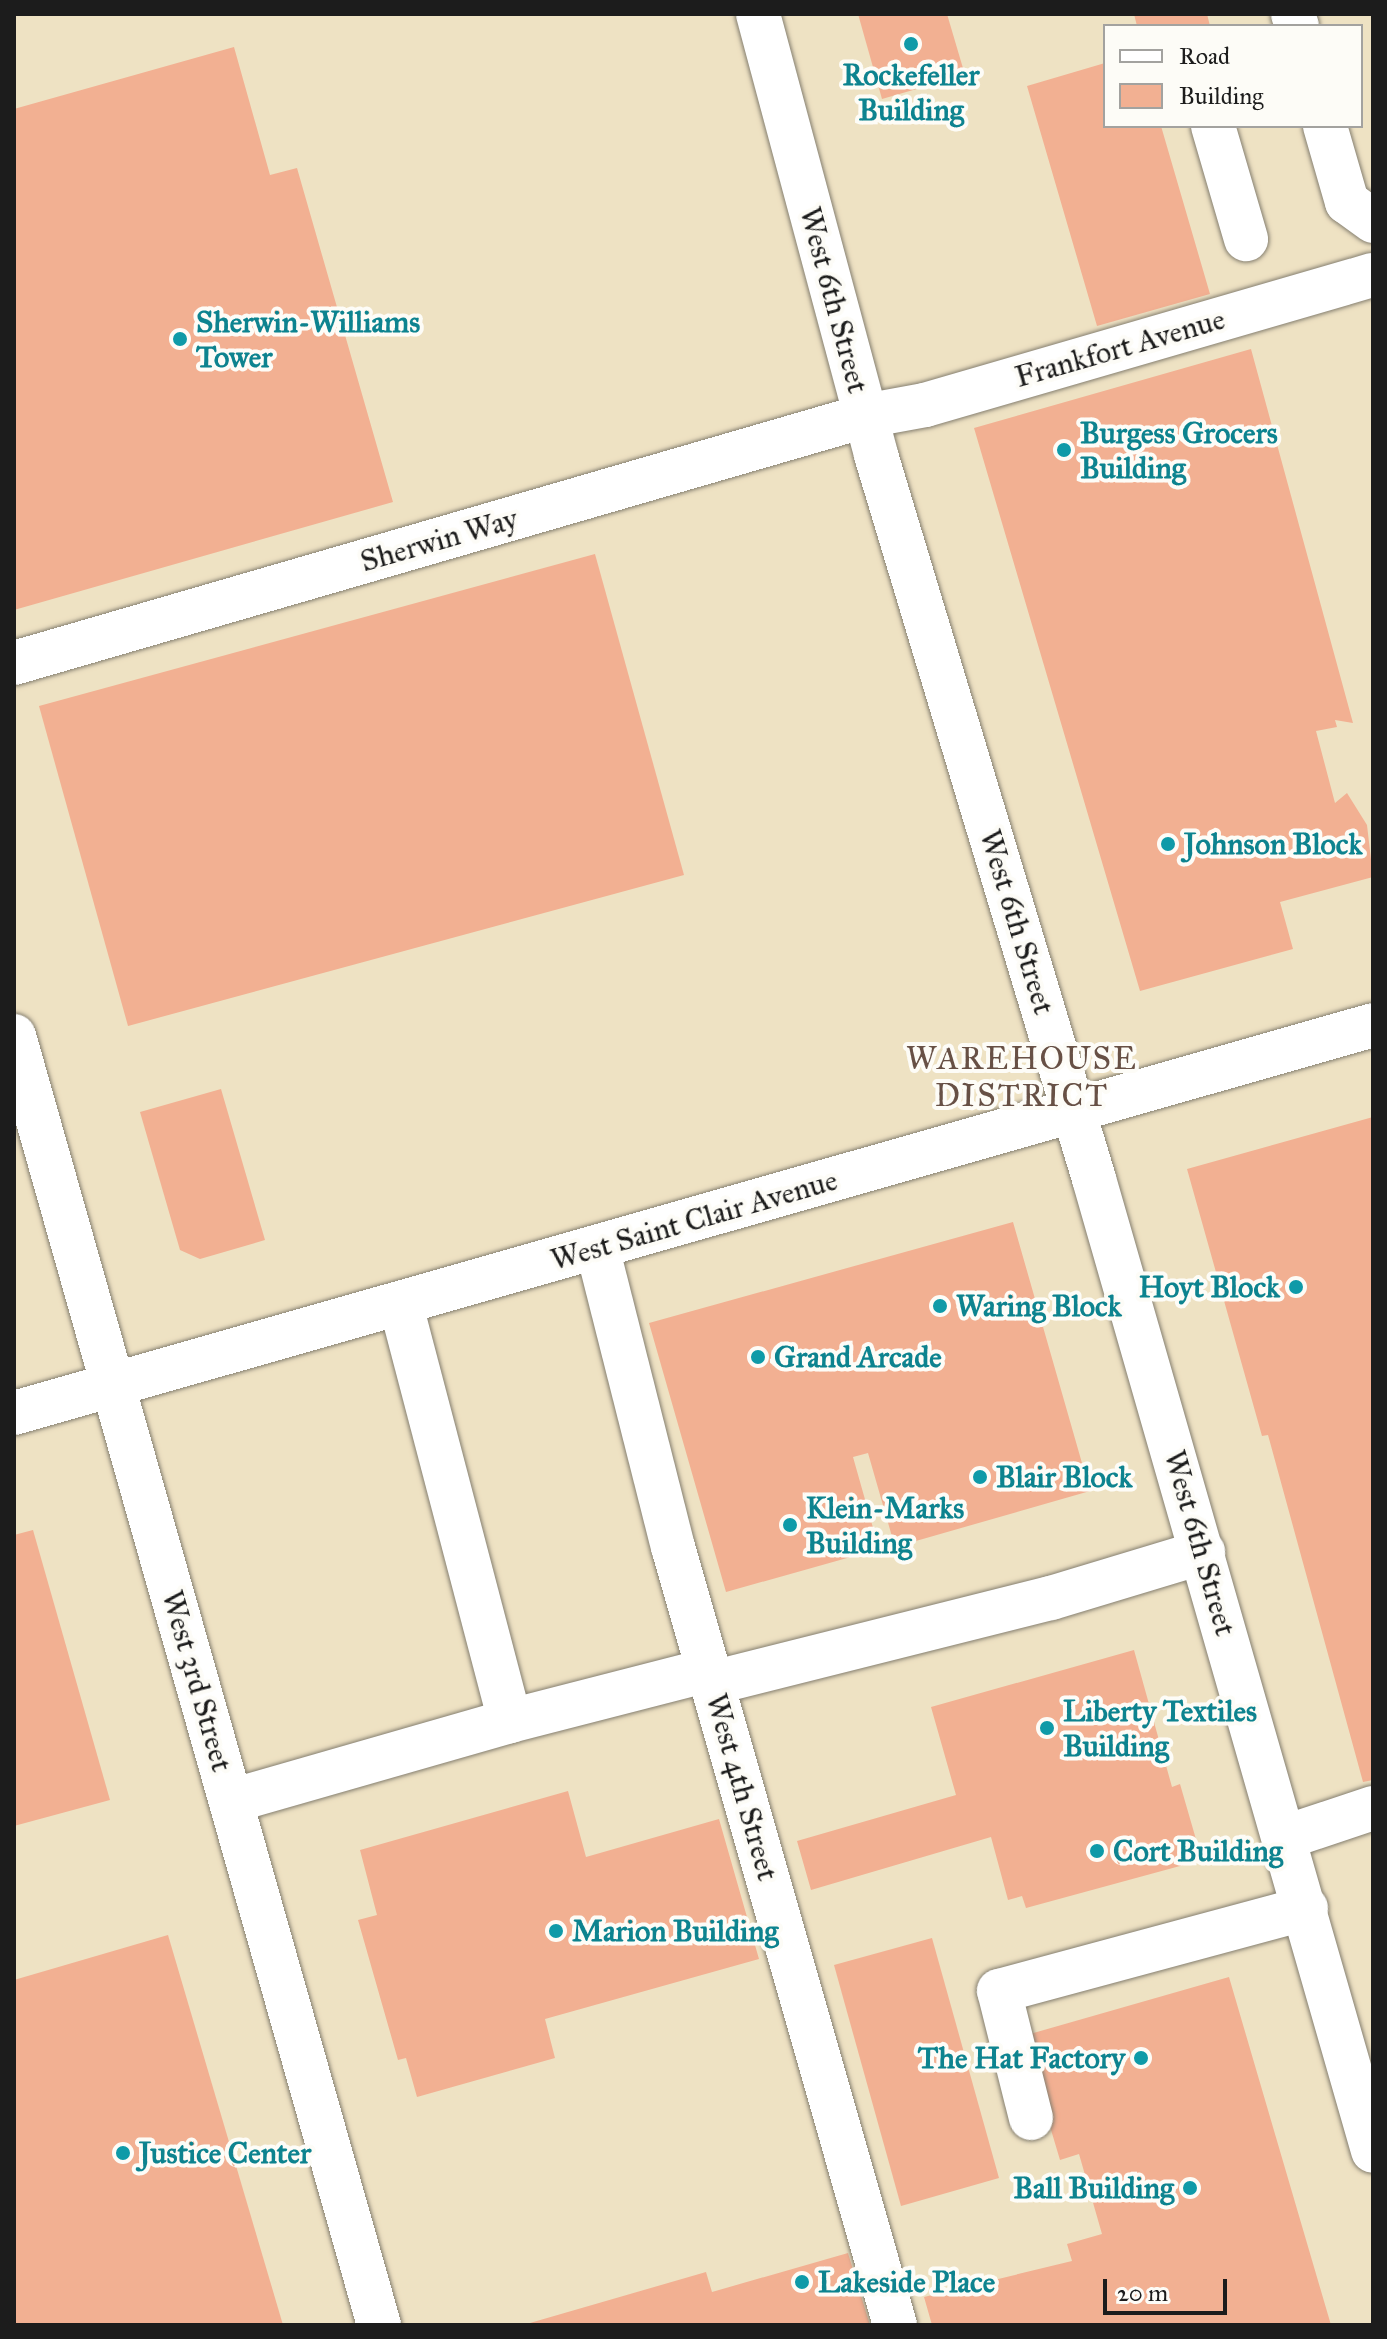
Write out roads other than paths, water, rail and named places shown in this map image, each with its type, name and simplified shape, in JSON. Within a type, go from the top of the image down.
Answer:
[{"type":"street","name":"West 6th Street","points":[[758,14],[865,416],[1075,1112],[1286,1837],[1373,2151]]},
{"type":"street","points":[[1214,128],[1246,239]]},
{"type":"street","points":[[1326,128],[1364,206]]},
{"type":"street","name":"Frankfort Avenue","points":[[865,416],[925,405],[1373,275]]},
{"type":"street","name":"Sherwin Way","points":[[14,663],[865,416]]},
{"type":"street","name":"West Saint Clair Avenue","points":[[14,1413],[1373,1025]]},
{"type":"street","name":"West 3rd Street","points":[[14,1036],[379,2325]]},
{"type":"street","name":"West 4th Street","points":[[597,1247],[711,1677],[895,2325]]},
{"type":"street","points":[[400,1303],[510,1721]]},
{"type":"street","points":[[231,1801],[510,1721],[1051,1598],[1203,1552]]},
{"type":"street","points":[[1286,1837],[1373,1808]]},
{"type":"street","points":[[1031,2118],[999,1991],[1306,1908]]},
{"type":"place","name":"Rockefeller Building","points":[[911,44]]},
{"type":"place","name":"Sherwin-Williams Tower","points":[[180,339]]},
{"type":"place","name":"Burgess Grocers Building","points":[[1064,450]]},
{"type":"place","name":"Johnson Block","points":[[1168,844]]},
{"type":"place","name":"Hoyt Block","points":[[1296,1287]]},
{"type":"place","name":"Waring Block","points":[[940,1306]]},
{"type":"place","name":"Grand Arcade","points":[[758,1357]]},
{"type":"place","name":"Blair Block","points":[[980,1477]]},
{"type":"place","name":"Klein-Marks Building","points":[[790,1525]]},
{"type":"place","name":"Liberty Textiles Building","points":[[1047,1728]]},
{"type":"place","name":"Cort Building","points":[[1097,1851]]},
{"type":"place","name":"Marion Building","points":[[556,1931]]},
{"type":"place","name":"The Hat Factory","points":[[1141,2058]]},
{"type":"place","name":"Justice Center","points":[[123,2153]]},
{"type":"place","name":"Ball Building","points":[[1190,2188]]},
{"type":"place","name":"Lakeside Place","points":[[802,2282]]},
{"type":"district","name":"WAREHOUSE DISTRICT","points":[[1022,1078]]}]
